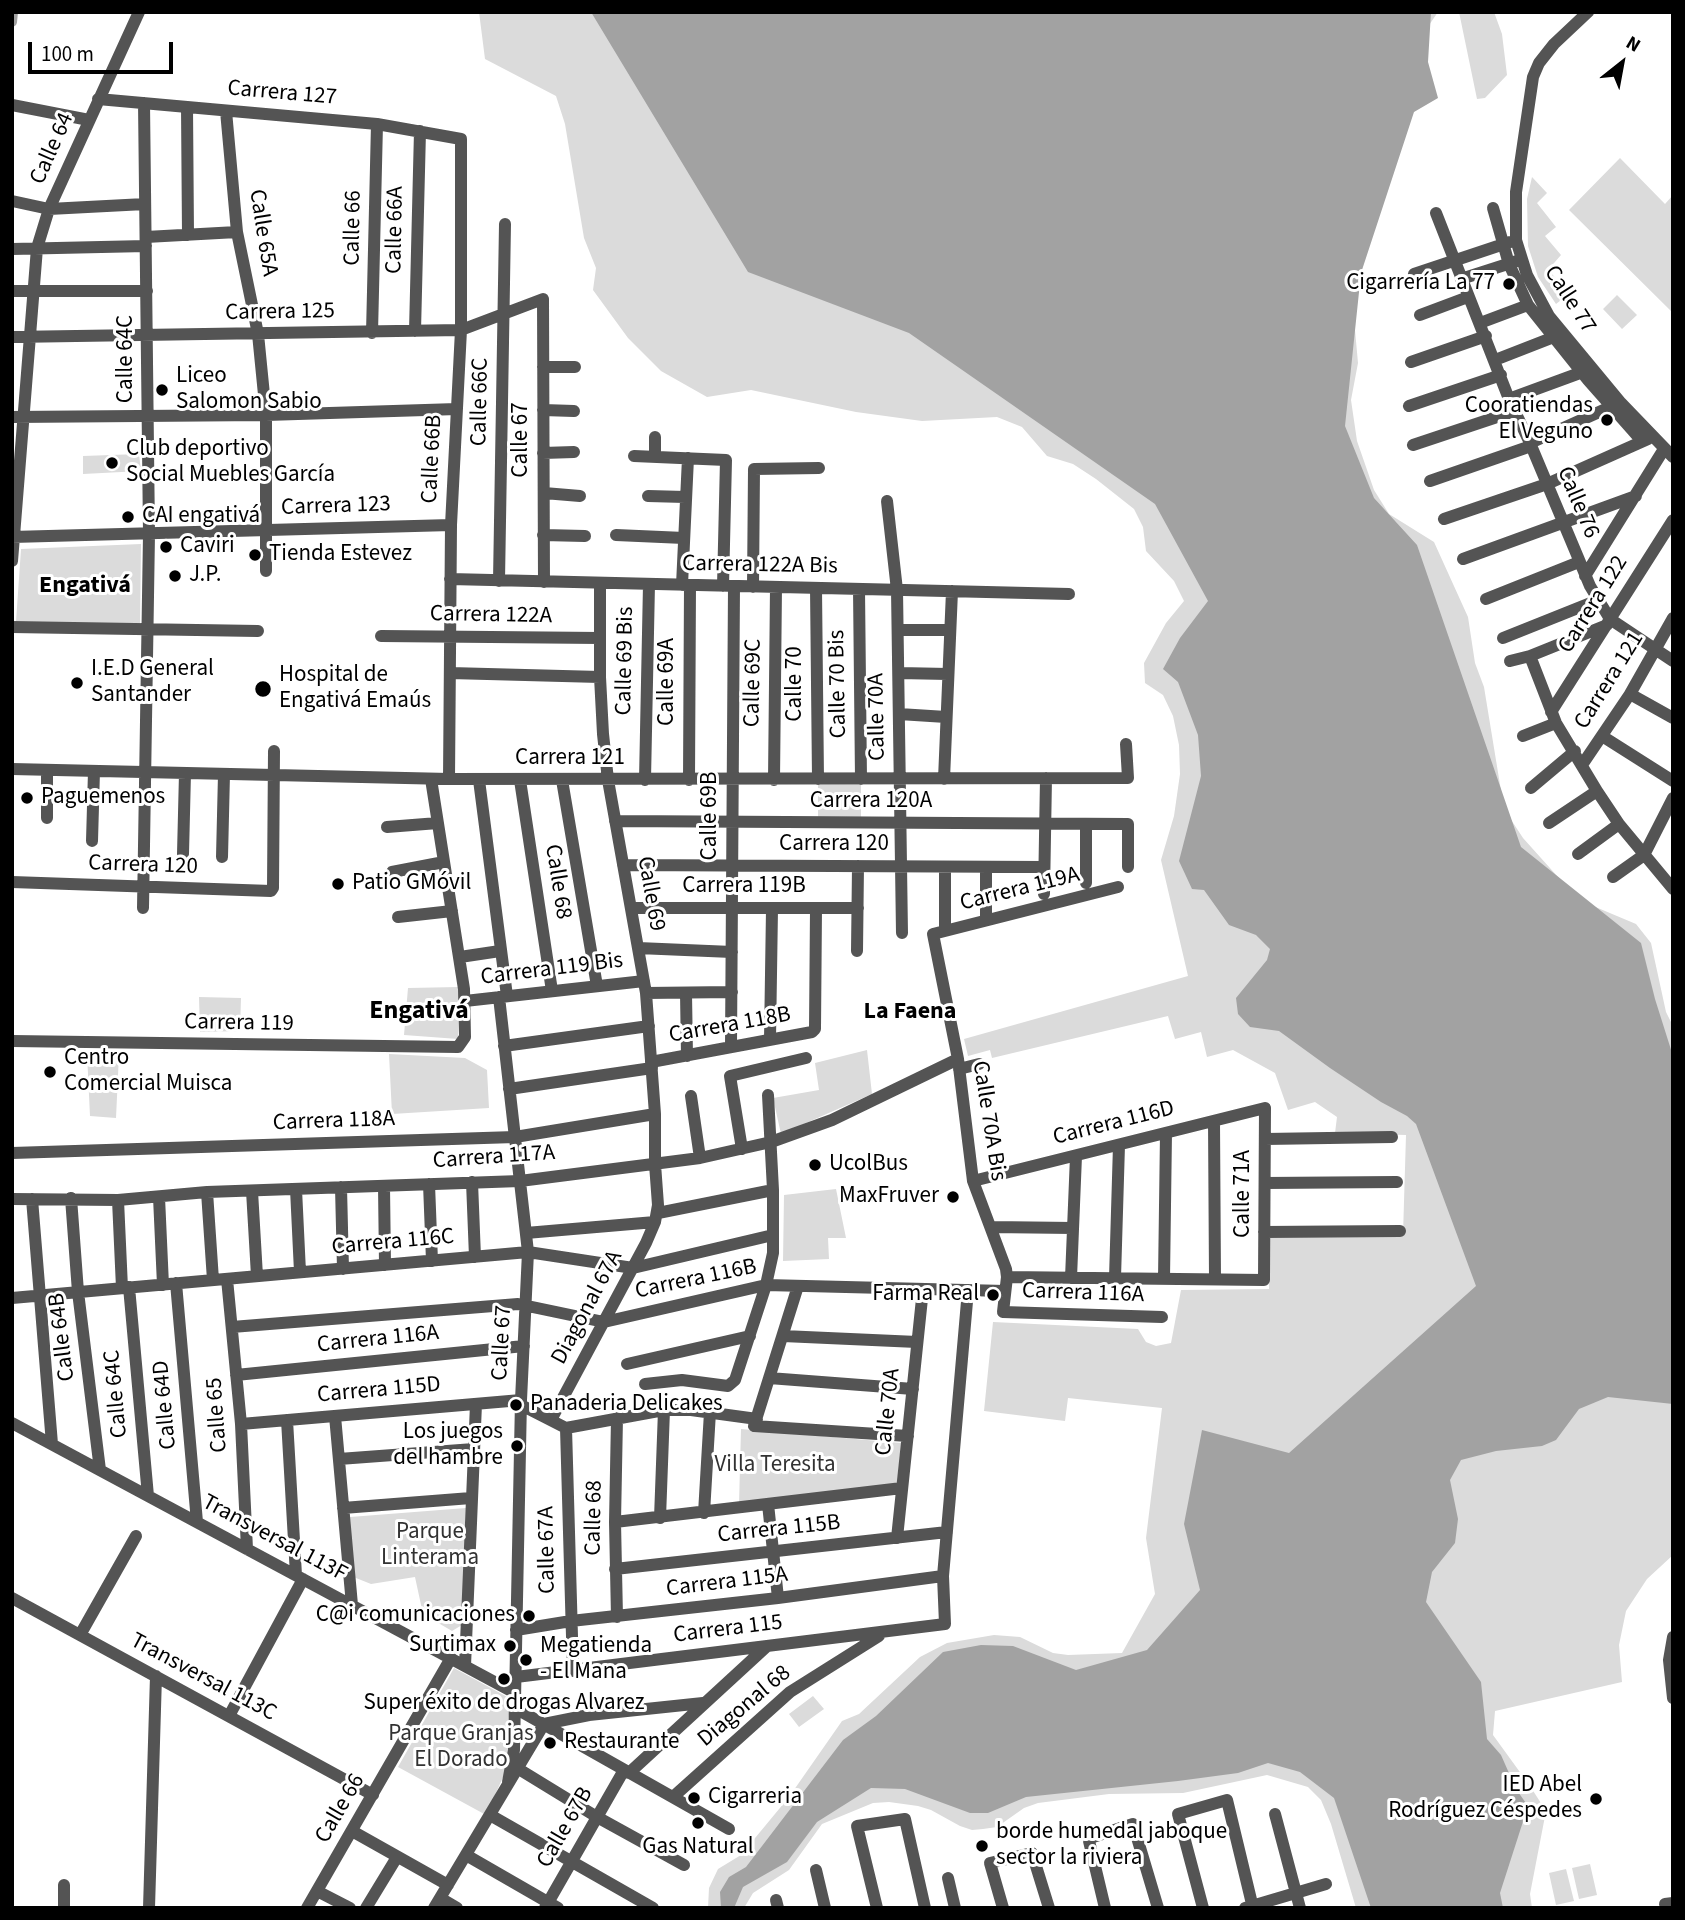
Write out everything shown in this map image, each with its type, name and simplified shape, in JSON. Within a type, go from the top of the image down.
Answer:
[{"type":"street","name":"Calle 64","points":[[12,561],[18,417],[37,248],[49,209],[139,12]]},
{"type":"street","name":"Calle 77","points":[[1588,12],[1546,53],[1533,77],[1515,199],[1515,262],[1587,370],[1647,439],[1669,453]]},
{"type":"street","name":"Carrera 127","points":[[98,99],[377,124],[461,140]]},
{"type":"street","name":"Calle 64C","points":[[144,103],[149,534],[144,908]]},
{"type":"street","points":[[12,105],[89,120]]},
{"type":"street","points":[[187,107],[188,235]]},
{"type":"street","name":"Calle 65A","points":[[226,111],[237,232],[258,334],[266,415],[266,571]]},
{"type":"street","name":"Calle 66","points":[[372,332],[377,124]]},
{"type":"street","name":"Calle 66A","points":[[415,331],[419,131]]},
{"type":"street","name":"Calle 66B","points":[[449,779],[451,525],[461,330],[461,140]]},
{"type":"street","points":[[12,201],[49,209],[145,204]]},
{"type":"street","points":[[1413,445],[1512,405],[1587,370],[1554,337],[1528,305],[1515,262],[1503,244],[1493,208]]},
{"type":"street","name":"Calle 76","points":[[1436,213],[1512,405],[1585,576],[1609,622],[1673,661]]},
{"type":"street","name":"Calle 66C","points":[[499,581],[505,224]]},
{"type":"street","points":[[12,249],[146,241],[237,232]]},
{"type":"street","points":[[1414,274],[1516,240]]},
{"type":"street","points":[[1461,279],[1515,262]]},
{"type":"street","points":[[12,291],[147,291]]},
{"type":"street","points":[[1420,316],[1468,297]]},
{"type":"street","name":"Carrera 125","points":[[12,337],[461,330],[543,299]]},
{"type":"street","name":"Calle 67","points":[[543,299],[544,582]]},
{"type":"street","points":[[1480,323],[1528,305]]},
{"type":"street","points":[[1411,362],[1486,336]]},
{"type":"street","points":[[1496,360],[1554,337]]},
{"type":"street","points":[[543,367],[575,367]]},
{"type":"street","points":[[1409,406],[1501,375]]},
{"type":"street","points":[[1430,481],[1530,444],[1616,405]]},
{"type":"street","points":[[18,417],[266,415],[457,409]]},
{"type":"street","points":[[544,411],[574,411]]},
{"type":"street","points":[[655,437],[655,457]]},
{"type":"street","points":[[1444,519],[1547,484],[1647,439]]},
{"type":"street","points":[[543,453],[574,452]]},
{"type":"street","points":[[1585,576],[1636,496],[1669,453]]},
{"type":"street","points":[[634,456],[688,458]]},
{"type":"street","name":"Calle 69B","points":[[688,458],[726,460],[733,780],[731,1046]]},
{"type":"street","name":"Calle 69A","points":[[688,458],[684,538],[689,780]]},
{"type":"street","points":[[753,587],[754,470],[819,468]]},
{"type":"street","points":[[544,493],[580,496]]},
{"type":"street","points":[[648,496],[685,496]]},
{"type":"street","points":[[1463,559],[1636,496]]},
{"type":"street","name":"Calle 70A","points":[[887,501],[897,590],[902,933]]},
{"type":"street","name":"Carrera 122","points":[[1554,717],[1673,520]]},
{"type":"street","name":"Carrera 123","points":[[13,537],[451,525]]},
{"type":"street","points":[[543,535],[585,536]]},
{"type":"street","points":[[616,535],[684,538]]},
{"type":"street","points":[[1486,599],[1579,562]]},
{"type":"street","name":"Carrera 122A Bis","points":[[450,579],[1069,594]]},
{"type":"street","name":"Calle 69","points":[[600,583],[600,677],[608,780],[645,987],[649,1026],[655,1114],[656,1218]]},
{"type":"street","name":"Calle 69 Bis","points":[[645,780],[649,584]]},
{"type":"street","name":"Calle 69C","points":[[774,780],[776,587]]},
{"type":"street","name":"Calle 70","points":[[816,588],[818,779]]},
{"type":"street","name":"Calle 70 Bis","points":[[859,589],[861,779]]},
{"type":"street","points":[[944,779],[952,591]]},
{"type":"street","points":[[1503,638],[1598,600]]},
{"type":"street","name":"Carrera 121","points":[[1582,765],[1630,694],[1673,618]]},
{"type":"street","points":[[1510,661],[1530,656],[1609,622]]},
{"type":"street","points":[[12,626],[258,631]]},
{"type":"street","points":[[898,630],[950,630]]},
{"type":"street","name":"Carrera 122A","points":[[381,636],[600,638]]},
{"type":"street","points":[[1530,656],[1554,717],[1597,791],[1619,824],[1673,889]]},
{"type":"street","points":[[450,673],[600,677]]},
{"type":"street","points":[[899,673],[948,674]]},
{"type":"street","points":[[1630,694],[1673,718]]},
{"type":"street","points":[[899,715],[946,717]]},
{"type":"street","points":[[1523,736],[1554,717]]},
{"type":"street","points":[[1602,736],[1673,781]]},
{"type":"street","name":"Carrera 121","points":[[12,769],[479,780],[1128,778],[1126,744]]},
{"type":"street","points":[[273,775],[274,751]]},
{"type":"street","name":"Carrera 121","points":[[1531,788],[1575,751]]},
{"type":"street","points":[[47,770],[47,818]]},
{"type":"street","points":[[92,841],[94,771]]},
{"type":"street","points":[[183,853],[185,774]]},
{"type":"street","points":[[222,857],[224,774]]},
{"type":"street","name":"Carrera 120","points":[[12,882],[271,891],[273,775]]},
{"type":"street","points":[[1044,894],[1046,778]]},
{"type":"street","points":[[431,779],[465,1001]]},
{"type":"street","name":"Calle 67","points":[[479,780],[500,951],[504,1046],[528,1252],[521,1403],[515,1693]]},
{"type":"street","name":"Calle 68","points":[[520,780],[552,991]]},
{"type":"street","points":[[562,780],[597,986]]},
{"type":"street","points":[[1549,824],[1597,791]]},
{"type":"street","points":[[1614,877],[1644,855],[1673,798]]},
{"type":"street","name":"Carrera 120A","points":[[615,821],[1128,824],[1128,867]]},
{"type":"street","points":[[387,827],[438,822]]},
{"type":"street","points":[[1086,824],[1086,883]]},
{"type":"street","points":[[1578,854],[1619,824]]},
{"type":"street","points":[[392,872],[444,862]]},
{"type":"street","name":"Carrera 120","points":[[623,865],[1044,867]]},
{"type":"street","points":[[857,951],[858,866]]},
{"type":"street","name":"Calle 70A Bis","points":[[945,867],[939,933],[973,1181],[1007,1277],[1003,1312]]},
{"type":"street","points":[[986,867],[986,920]]},
{"type":"street","name":"Carrera 119A","points":[[939,933],[1118,887]]},
{"type":"street","name":"Carrera 119B","points":[[631,908],[858,908]]},
{"type":"street","points":[[770,1039],[772,909]]},
{"type":"street","name":"Carrera 118B","points":[[509,1088],[652,1065],[731,1046],[808,1034],[815,1029],[816,909]]},
{"type":"street","points":[[398,917],[452,911]]},
{"type":"street","points":[[638,948],[732,952]]},
{"type":"street","points":[[460,957],[500,951]]},
{"type":"street","name":"Carrera 119 Bis","points":[[465,1001],[597,986],[645,987]]},
{"type":"street","points":[[645,987],[686,993],[732,992]]},
{"type":"street","points":[[686,993],[687,1056]]},
{"type":"street","name":"Carrera 119","points":[[12,1041],[458,1047],[466,1037],[465,1001]]},
{"type":"street","points":[[504,1046],[649,1026]]},
{"type":"street","points":[[742,1149],[730,1076],[806,1058]]},
{"type":"street","name":"Carrera 117A","points":[[12,1199],[118,1200],[207,1192],[520,1181],[699,1158],[771,1142],[832,1120],[958,1064],[979,1064]]},
{"type":"street","points":[[645,1384],[682,1380],[732,1385],[735,1380],[766,1285],[773,1253],[774,1190],[768,1095]]},
{"type":"street","points":[[691,1096],[699,1158]]},
{"type":"street","name":"Carrera 116D","points":[[973,1181],[1265,1108]]},
{"type":"street","name":"Calle 71A","points":[[1214,1279],[1264,1280],[1265,1108]]},
{"type":"street","name":"Carrera 118A","points":[[12,1153],[515,1138],[655,1114]]},
{"type":"street","points":[[1007,1277],[1214,1279],[1214,1121]]},
{"type":"street","points":[[1164,1279],[1166,1133]]},
{"type":"street","points":[[1265,1139],[1392,1137]]},
{"type":"street","points":[[1115,1278],[1119,1145]]},
{"type":"street","points":[[1071,1278],[1076,1156]]},
{"type":"street","points":[[471,1182],[474,1257]]},
{"type":"street","points":[[1265,1183],[1398,1182]]},
{"type":"street","points":[[429,1184],[432,1261]]},
{"type":"street","points":[[384,1186],[385,1265]]},
{"type":"street","points":[[341,1187],[343,1269]]},
{"type":"street","points":[[296,1189],[300,1272]]},
{"type":"street","points":[[526,1233],[656,1218],[774,1190]]},
{"type":"street","points":[[252,1191],[257,1276]]},
{"type":"street","points":[[207,1192],[213,1280]]},
{"type":"street","name":"Calle 64D","points":[[159,1196],[197,1522]]},
{"type":"street","name":"Calle 64B","points":[[71,1198],[78,1292],[100,1470]]},
{"type":"street","points":[[32,1199],[52,1444]]},
{"type":"street","name":"Calle 64C","points":[[118,1200],[148,1496]]},
{"type":"street","name":"Diagonal 67A","points":[[551,1420],[633,1268],[656,1218]]},
{"type":"street","points":[[991,1227],[1073,1228]]},
{"type":"street","points":[[1264,1232],[1400,1231]]},
{"type":"street","name":"Carrera 116C","points":[[12,1298],[528,1252],[633,1268],[773,1235]]},
{"type":"street","name":"Calle 65","points":[[228,1279],[241,1424],[247,1549]]},
{"type":"street","name":"Carrera 116B","points":[[232,1327],[527,1304],[604,1322],[766,1285],[1005,1292]]},
{"type":"street","points":[[755,1422],[799,1286]]},
{"type":"street","name":"Calle 70A","points":[[897,1538],[923,1289]]},
{"type":"street","points":[[943,1576],[968,1290]]},
{"type":"street","name":"Carrera 116A","points":[[1003,1312],[1162,1317]]},
{"type":"street","points":[[627,1364],[750,1336]]},
{"type":"street","points":[[783,1336],[917,1342]]},
{"type":"street","name":"Carrera 116A","points":[[236,1375],[524,1346]]},
{"type":"street","points":[[769,1378],[913,1389]]},
{"type":"street","points":[[521,1403],[566,1428],[664,1410],[710,1412],[755,1422],[908,1436]]},
{"type":"street","name":"Carrera 115D","points":[[241,1424],[476,1404],[521,1403]]},
{"type":"street","points":[[465,1666],[476,1404]]},
{"type":"street","points":[[660,1518],[664,1410]]},
{"type":"street","points":[[704,1513],[710,1412]]},
{"type":"street","points":[[335,1416],[352,1605]]},
{"type":"street","name":"Calle 68","points":[[617,1418],[617,1617]]},
{"type":"street","points":[[229,1716],[299,1577],[287,1420]]},
{"type":"street","name":"Transversal 113F","points":[[12,1423],[515,1693]]},
{"type":"street","name":"Calle 67A","points":[[566,1428],[573,1671]]},
{"type":"street","points":[[339,1459],[474,1450]]},
{"type":"street","points":[[615,1522],[902,1488]]},
{"type":"street","points":[[342,1508],[471,1498]]},
{"type":"street","points":[[768,1504],[778,1598]]},
{"type":"street","name":"Carrera 115B","points":[[615,1569],[947,1532]]},
{"type":"street","points":[[80,1635],[136,1536]]},
{"type":"street","name":"Carrera 115A","points":[[516,1630],[943,1576]]},
{"type":"street","name":"Carrera 115","points":[[516,1677],[945,1624],[943,1576]]},
{"type":"street","name":"Transversal 113C","points":[[12,1598],[373,1795]]},
{"type":"street","name":"Diagonal 68","points":[[673,1797],[790,1692],[884,1632]]},
{"type":"street","points":[[1673,1637],[1669,1660],[1673,1698]]},
{"type":"street","name":"Calle 67B","points":[[550,1906],[571,1861],[626,1771],[766,1647]]},
{"type":"street","name":"Calle 66","points":[[307,1908],[451,1658]]},
{"type":"street","points":[[149,1908],[156,1676]]},
{"type":"street","points":[[508,1782],[513,1759],[515,1693]]},
{"type":"street","points":[[457,1908],[437,1903],[544,1724],[589,1715],[703,1703]]},
{"type":"street","points":[[515,1709],[729,1829]]},
{"type":"street","points":[[517,1768],[597,1817],[684,1865]]},
{"type":"street","points":[[1203,1908],[1178,1814],[1227,1800],[1250,1907],[1326,1884]]},
{"type":"street","points":[[1275,1814],[1300,1908]]},
{"type":"street","points":[[490,1815],[653,1908]]},
{"type":"street","points":[[877,1908],[857,1826],[905,1819],[925,1908]]},
{"type":"street","points":[[1105,1908],[1089,1841],[1093,1837],[1133,1824],[1158,1908]]},
{"type":"street","points":[[352,1832],[448,1885]]},
{"type":"street","points":[[1003,1908],[990,1863],[1032,1853],[1049,1908]]},
{"type":"street","points":[[466,1854],[550,1906]]},
{"type":"street","points":[[366,1908],[397,1857]]},
{"type":"street","points":[[816,1870],[825,1908]]},
{"type":"street","points":[[948,1878],[955,1908]]},
{"type":"street","points":[[64,1885],[64,1908]]},
{"type":"street","points":[[317,1891],[350,1908]]},
{"type":"green space","points":[[479,12],[1438,12],[1416,44],[1353,67],[1355,330],[1358,363],[1351,400],[1357,441],[1374,490],[1389,514],[1434,542],[1468,617],[1475,663],[1484,687],[1504,809],[1523,838],[1586,903],[1636,924],[1651,943],[1666,1012],[1673,1026],[1673,1555],[1647,1579],[1626,1611],[1619,1645],[1622,1682],[1495,1711],[1493,1735],[1546,1811],[1530,1894],[1532,1908],[1356,1908],[1331,1824],[1321,1800],[1308,1787],[1267,1775],[1183,1793],[1109,1794],[1038,1803],[1024,1808],[997,1827],[972,1830],[918,1806],[873,1803],[822,1824],[789,1870],[753,1893],[744,1908],[708,1908],[709,1888],[718,1869],[741,1855],[789,1797],[842,1721],[859,1714],[920,1657],[947,1643],[994,1635],[1020,1637],[1053,1653],[1122,1653],[1155,1594],[1146,1538],[1162,1408],[1068,1398],[1065,1421],[984,1411],[993,1322],[1138,1329],[1146,1342],[1156,1346],[1171,1343],[1181,1290],[1269,1289],[1270,1237],[1403,1235],[1406,1135],[1335,1133],[1337,1117],[1315,1102],[1288,1110],[1275,1073],[1233,1050],[1207,1057],[1201,1032],[1175,1039],[1168,1016],[992,1058],[990,1050],[968,1056],[964,1039],[1188,976],[1161,860],[1174,816],[1180,774],[1179,745],[1173,716],[1163,695],[1145,683],[1144,663],[1166,623],[1184,601],[1174,581],[1146,551],[1143,527],[1134,509],[1073,464],[1047,456],[1022,427],[997,417],[922,421],[856,412],[751,390],[707,397],[661,371],[628,338],[593,290],[596,268],[584,238],[565,124],[556,96],[485,59]]},
{"type":"green space","points":[[1459,12],[1494,12],[1502,34],[1507,75],[1485,98],[1477,99]]},
{"type":"green space","points":[[1620,158],[1665,204],[1673,195],[1673,313],[1569,210]]},
{"type":"green space","points":[[1532,177],[1547,193],[1537,203],[1556,227],[1545,236],[1561,255],[1548,270],[1570,293],[1556,304],[1538,277],[1528,246],[1527,199]]},
{"type":"green space","points":[[1617,295],[1637,315],[1622,329],[1603,309]]},
{"type":"green space","name":"Club deportivo Social Muebles García","points":[[139,454],[141,471],[83,474],[83,456]]},
{"type":"green space","points":[[141,544],[140,627],[16,622],[21,549]]},
{"type":"green space","points":[[818,779],[861,779],[861,823],[818,822]]},
{"type":"green space","points":[[459,987],[458,1039],[404,1035],[408,988]]},
{"type":"green space","points":[[199,997],[241,998],[240,1031],[200,1032]]},
{"type":"green space","points":[[867,1050],[872,1094],[781,1134],[773,1098],[819,1090],[815,1063]]},
{"type":"green space","points":[[87,1053],[119,1054],[116,1118],[90,1116]]},
{"type":"green space","points":[[389,1054],[465,1058],[487,1070],[489,1108],[392,1114]]},
{"type":"green space","points":[[836,1189],[846,1238],[828,1238],[829,1259],[783,1261],[784,1195]]},
{"type":"green space","name":"Villa Teresita","points":[[741,1429],[901,1443],[897,1486],[739,1505]]},
{"type":"green space","name":"Parque Linterama","points":[[466,1508],[462,1625],[452,1631],[423,1614],[415,1577],[371,1584],[351,1576],[350,1517]]},
{"type":"green space","name":"Parque Granjas El Dorado","points":[[454,1668],[511,1699],[508,1766],[486,1815],[398,1767]]},
{"type":"green space","points":[[813,1696],[824,1709],[799,1727],[789,1714]]},
{"type":"green space","points":[[1590,1864],[1597,1895],[1579,1899],[1572,1868]]},
{"type":"green space","points":[[1566,1869],[1574,1901],[1556,1905],[1549,1873]]},
{"type":"shaded area","points":[[591,12],[1431,12],[1428,62],[1438,98],[1414,112],[1361,273],[1345,426],[1374,498],[1417,545],[1521,847],[1641,943],[1673,1056],[1673,1404],[1608,1397],[1579,1409],[1556,1440],[1542,1446],[1496,1451],[1461,1460],[1450,1480],[1458,1519],[1455,1543],[1432,1572],[1426,1602],[1481,1682],[1487,1739],[1501,1755],[1516,1789],[1528,1806],[1500,1893],[1503,1908],[1371,1908],[1334,1798],[1300,1772],[1268,1763],[1238,1773],[1026,1797],[988,1813],[970,1813],[905,1789],[871,1788],[817,1822],[787,1862],[743,1887],[734,1908],[721,1908],[720,1892],[729,1877],[746,1867],[843,1740],[876,1716],[943,1652],[981,1645],[1013,1646],[1076,1670],[1147,1650],[1200,1590],[1184,1524],[1202,1430],[1289,1453],[1476,1286],[1416,1124],[1279,1031],[1250,1027],[1238,1014],[1236,998],[1267,960],[1270,949],[1256,935],[1229,925],[1204,890],[1192,889],[1179,861],[1201,776],[1198,735],[1178,682],[1163,669],[1180,638],[1208,601],[1155,504],[909,333],[748,272]]},
{"type":"waterway","points":[[12,22],[13,12]]},
{"type":"place","name":"Cigarrería La 77","points":[[1509,284]]},
{"type":"place","name":"Liceo Salomon Sabio","points":[[162,390]]},
{"type":"place","name":"Cooratiendas El Veguno","points":[[1607,420]]},
{"type":"place","name":"Club deportivo Social Muebles García","points":[[112,463]]},
{"type":"place","name":"CAI engativá","points":[[128,517]]},
{"type":"place","name":"Caviri","points":[[166,547]]},
{"type":"place","name":"Tienda Estevez","points":[[255,555]]},
{"type":"place","name":"J.P.","points":[[175,576]]},
{"type":"place","name":"I.E.D General Santander","points":[[77,683]]},
{"type":"place","name":"Hospital de Engativá Emaús","points":[[263,689]]},
{"type":"place","name":"Paguemenos","points":[[27,798]]},
{"type":"place","name":"Patio GMóvil","points":[[338,884]]},
{"type":"place","name":"Centro Comercial Muisca","points":[[50,1072]]},
{"type":"place","name":"UcolBus","points":[[815,1165]]},
{"type":"place","name":"MaxFruver","points":[[953,1197]]},
{"type":"place","name":"Farma Real","points":[[993,1295]]},
{"type":"place","name":"Panaderia Delicakes","points":[[516,1405]]},
{"type":"place","name":"Los juegos del hambre","points":[[517,1446]]},
{"type":"place","name":"C@i comunicaciones","points":[[529,1616]]},
{"type":"place","name":"Surtimax","points":[[510,1646]]},
{"type":"place","name":"Megatienda - El Mana","points":[[526,1660]]},
{"type":"place","name":"Super éxito de drogas Alvarez","points":[[504,1679]]},
{"type":"place","name":"Restaurante","points":[[550,1743]]},
{"type":"place","name":"Cigarreria","points":[[694,1798]]},
{"type":"place","name":"IED Abel Rodríguez Céspedes","points":[[1596,1799]]},
{"type":"place","name":"Gas Natural","points":[[698,1823]]},
{"type":"place","name":"borde humedal jaboque sector la riviera","points":[[982,1846]]},
{"type":"district","name":"Engativá","points":[[85,587]]},
{"type":"district","name":"Engativá","points":[[419,1012]]},
{"type":"district","name":"La Faena","points":[[910,1013]]}]
